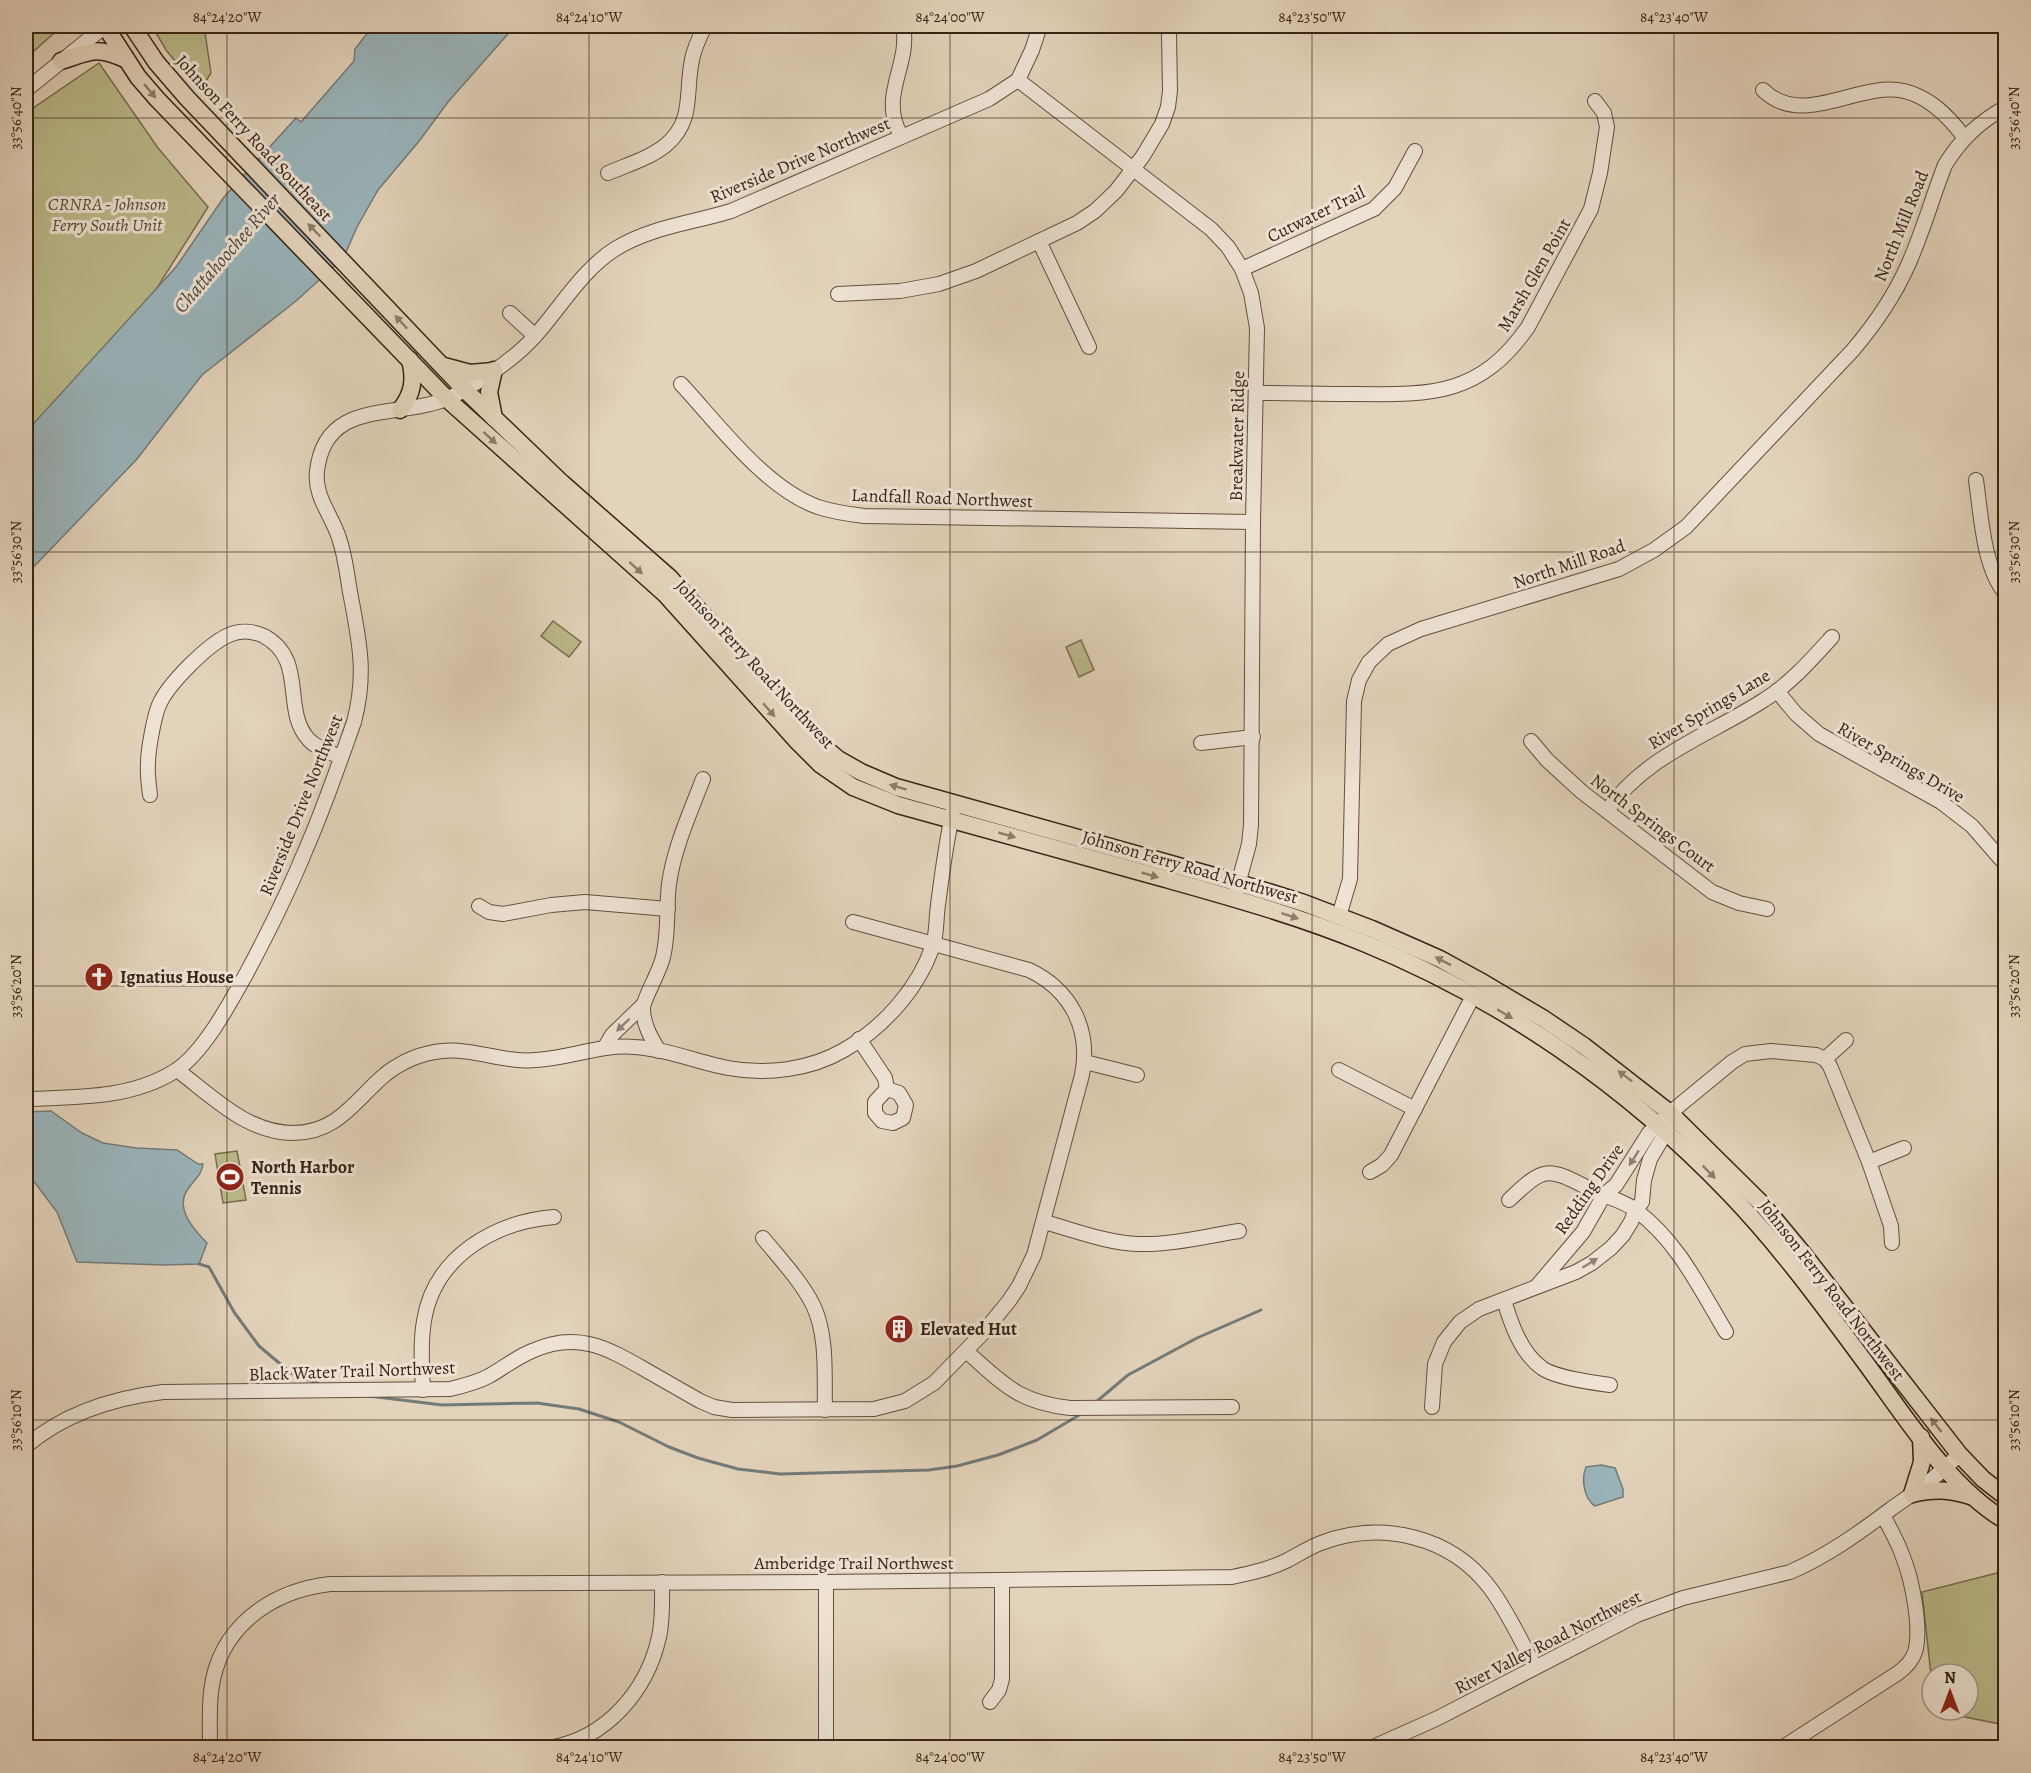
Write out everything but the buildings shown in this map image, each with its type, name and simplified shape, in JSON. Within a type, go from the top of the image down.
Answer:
[{"type":"main road","points":[[105,26],[127,60]]},
{"type":"main road","name":"Johnson Ferry Road Southeast","points":[[132,26],[170,79],[354,272]]},
{"type":"main road","points":[[61,61],[95,50],[110,52],[127,60]]},
{"type":"main road","name":"Johnson Ferry Road Northwest","points":[[127,60],[157,99],[219,165],[447,399],[665,594],[796,740],[837,778],[869,795],[952,811],[1237,891],[1339,916],[1440,959],[1513,1000],[1584,1046],[1676,1111],[1782,1227],[1959,1454],[1983,1479],[2006,1497]]},
{"type":"main road","name":"Johnson Ferry Road Northwest","points":[[354,272],[494,419],[562,483],[670,578],[802,726],[828,751],[849,766],[952,811]]},
{"type":"main road","points":[[400,410],[412,390],[413,374],[410,360]]},
{"type":"main road","points":[[441,364],[468,372],[494,371],[490,380],[489,392],[494,419]]},
{"type":"main road","name":"Johnson Ferry Road Northwest","points":[[1237,891],[1367,944],[1473,996],[1514,1019],[1586,1068],[1662,1129],[1727,1190],[1783,1254],[1945,1469],[1971,1496],[2006,1521]]},
{"type":"main road","points":[[1912,1494],[1922,1462],[1920,1436]]},
{"type":"main road","points":[[1945,1469],[1962,1476],[1982,1495],[2006,1511]]},
{"type":"main road","points":[[1912,1494],[1942,1489],[1971,1496]]},
{"type":"street","points":[[26,90],[105,26]]},
{"type":"street","points":[[608,173],[653,153],[672,138],[682,125],[689,100],[692,59],[705,26]]},
{"type":"street","points":[[901,136],[894,123],[891,107],[903,46],[903,26]]},
{"type":"street","points":[[1018,80],[1040,26]]},
{"type":"street","points":[[838,294],[900,291],[939,284],[976,271],[1077,223],[1095,211],[1116,191],[1153,141],[1168,107],[1169,35]]},
{"type":"street","name":"Riverside Drive Northwest","points":[[26,1099],[83,1097],[122,1092],[177,1070],[200,1047],[222,1018],[267,934],[306,850],[341,758],[359,702],[362,676],[361,650],[342,548],[333,521],[318,494],[316,479],[319,457],[329,436],[346,421],[447,399],[494,371],[524,348],[582,278],[613,250],[670,226],[731,211],[989,99],[1018,80]]},
{"type":"street","name":"Breakwater Ridge","points":[[1018,80],[1211,228],[1228,247],[1242,269],[1251,293],[1256,318],[1252,522],[1251,825],[1249,844],[1237,891]]},
{"type":"street","points":[[1763,90],[1779,102],[1797,106],[1828,103],[1875,90],[1892,89],[1906,92],[1920,96],[1938,108],[1964,137]]},
{"type":"street","name":"Marsh Glen Point","points":[[1256,393],[1426,393],[1465,382],[1485,372],[1500,360],[1528,327],[1591,209],[1600,173],[1607,127],[1604,112],[1595,100]]},
{"type":"street","name":"North Mill Road","points":[[1339,916],[1350,879],[1354,701],[1359,680],[1369,662],[1388,644],[1421,629],[1619,569],[1654,550],[1686,527],[1853,350],[1877,321],[1908,266],[1945,165],[1964,137],[1983,121],[2006,107]]},
{"type":"street","name":"Cutwater Trail","points":[[1242,269],[1374,208],[1395,188],[1415,151]]},
{"type":"street","points":[[1039,241],[1089,347]]},
{"type":"street","points":[[510,313],[535,336]]},
{"type":"street","name":"Landfall Road Northwest","points":[[681,384],[771,480],[802,500],[833,512],[864,516],[1252,522]]},
{"type":"street","points":[[1976,480],[1990,566],[1998,586],[2006,594]]},
{"type":"street","points":[[150,795],[147,763],[158,707],[166,691],[176,677],[219,641],[236,632],[261,634],[283,651],[289,664],[298,719],[303,732],[316,746],[341,758]]},
{"type":"street","name":"River Springs Lane","points":[[1607,811],[1626,786],[1647,767],[1765,700],[1806,665],[1832,637]]},
{"type":"street","name":"River Springs Drive","points":[[1777,691],[1796,714],[1819,734],[1941,802],[1972,826],[2006,865]]},
{"type":"street","points":[[1201,743],[1253,737]]},
{"type":"street","name":"North Springs Court","points":[[1531,741],[1564,777],[1712,892],[1739,903],[1767,909]]},
{"type":"street","points":[[605,1047],[612,1035],[643,1005],[656,980],[667,936],[669,886],[673,862],[703,779]]},
{"type":"street","points":[[177,1070],[249,1123],[272,1131],[295,1133],[317,1130],[337,1121],[388,1072],[423,1055],[458,1051],[510,1059],[534,1060],[558,1058],[605,1047],[638,1047],[729,1068],[774,1071],[823,1060],[845,1049],[887,1018],[905,997],[918,975],[933,944],[952,811]]},
{"type":"street","points":[[478,906],[489,912],[503,914],[551,905],[585,902],[668,909]]},
{"type":"street","name":"Black Water Trail Northwest","points":[[26,1446],[70,1417],[105,1403],[142,1395],[172,1392],[450,1389],[473,1383],[531,1351],[550,1344],[575,1341],[600,1346],[619,1354],[714,1407],[732,1410],[874,1409],[905,1401],[934,1383],[966,1351],[1009,1301],[1034,1255],[1085,1062],[1085,1041],[1079,1019],[1068,999],[1052,983],[1029,970],[853,922]]},
{"type":"street","points":[[1370,1172],[1382,1165],[1391,1155],[1473,996]]},
{"type":"street","points":[[643,1005],[648,1029],[659,1051]]},
{"type":"street","points":[[859,1039],[885,1078],[887,1089]]},
{"type":"street","points":[[1846,1040],[1826,1059],[1869,1162],[1891,1226],[1892,1243]]},
{"type":"street","name":"Redding Drive","points":[[1432,1407],[1435,1365],[1444,1342],[1460,1322],[1479,1309],[1576,1272],[1611,1248],[1631,1222],[1636,1209],[1642,1202],[1644,1180],[1650,1159],[1662,1129],[1676,1111],[1732,1062],[1745,1054],[1771,1051],[1816,1055],[1826,1059]]},
{"type":"street","points":[[1085,1062],[1137,1075]]},
{"type":"street","points":[[1339,1070],[1415,1109]]},
{"type":"street","name":"Redding Drive","points":[[1537,1286],[1582,1232],[1604,1195],[1616,1185],[1649,1133],[1662,1129]]},
{"type":"street","points":[[1869,1162],[1904,1148]]},
{"type":"street","points":[[1509,1200],[1532,1179],[1549,1173],[1568,1178],[1636,1209],[1665,1236],[1686,1264],[1726,1332]]},
{"type":"street","points":[[423,1390],[424,1319],[431,1294],[443,1273],[465,1250],[488,1234],[515,1223],[554,1216]]},
{"type":"street","points":[[1044,1222],[1116,1241],[1137,1244],[1162,1243],[1239,1231]]},
{"type":"street","points":[[763,1238],[807,1294],[816,1313],[822,1341],[825,1410]]},
{"type":"street","points":[[1504,1300],[1510,1323],[1532,1359],[1545,1370],[1593,1383],[1610,1385]]},
{"type":"street","points":[[966,1351],[1010,1389],[1028,1399],[1046,1405],[1070,1408],[1232,1407]]},
{"type":"street","name":"River Valley Road Northwest","points":[[1371,1748],[1438,1718],[1637,1615],[1683,1598],[1790,1572],[1806,1565],[1854,1536],[1912,1494],[1945,1469],[1959,1454]]},
{"type":"street","points":[[1782,1748],[1898,1673],[1906,1667],[1914,1654],[1918,1639],[1913,1597],[1904,1557],[1883,1515]]},
{"type":"street","name":"Amberidge Trail Northwest","points":[[210,1748],[211,1692],[223,1653],[235,1633],[251,1616],[270,1602],[290,1592],[330,1584],[825,1582],[1232,1577],[1271,1568],[1320,1543],[1340,1537],[1372,1532],[1404,1534],[1424,1539],[1444,1549],[1478,1574],[1499,1601],[1535,1667]]},
{"type":"street","points":[[990,1702],[999,1690],[1002,1679],[1002,1580]]},
{"type":"street","points":[[549,1748],[574,1741],[597,1730],[612,1719],[630,1700],[644,1679],[657,1646],[662,1615],[662,1582]]},
{"type":"street","points":[[825,1582],[826,1748]]},
{"type":"green space","points":[[26,26],[62,26],[26,58]]},
{"type":"green space","points":[[152,26],[204,26],[211,73],[206,81],[193,83],[166,50]]},
{"type":"green space","name":"CRNRA - Johnson Ferry South Unit","points":[[99,63],[158,148],[208,207],[128,334],[26,444],[26,113]]},
{"type":"green space","points":[[553,621],[581,642],[569,657],[541,636]]},
{"type":"green space","points":[[1081,640],[1094,670],[1079,677],[1066,647]]},
{"type":"green space","name":"North Harbor Tennis","points":[[237,1151],[246,1200],[223,1203],[215,1154]]},
{"type":"green space","points":[[2005,1571],[2005,1725],[1980,1720],[1980,1662],[1930,1662],[1922,1592]]},
{"type":"water","name":"Chattahoochee River","points":[[373,26],[515,26],[448,102],[378,190],[346,252],[337,264],[296,301],[202,375],[137,459],[26,575],[26,432],[176,267],[224,197],[296,118],[301,122],[354,61],[355,49]]},
{"type":"water","points":[[51,1111],[82,1133],[103,1143],[136,1148],[177,1150],[198,1164],[203,1164],[199,1175],[184,1196],[183,1204],[187,1218],[207,1243],[199,1264],[77,1262],[57,1212],[26,1171],[26,1112]]},
{"type":"water","points":[[1601,1465],[1615,1468],[1623,1489],[1623,1497],[1595,1506],[1586,1494],[1584,1472],[1586,1467]]},
{"type":"waterway","points":[[199,1264],[209,1267],[234,1312],[259,1346],[291,1373],[319,1384]]},
{"type":"waterway","points":[[1096,1402],[1128,1375],[1197,1338],[1261,1310]]},
{"type":"waterway","points":[[369,1396],[442,1405],[537,1403],[579,1409],[619,1422],[669,1447],[698,1458],[738,1469],[780,1474],[929,1470],[957,1466],[998,1455],[1037,1440],[1081,1414]]},
{"type":"place","name":"Ignatius House","points":[[99,977]]},
{"type":"place","name":"North Harbor Tennis","points":[[230,1177]]},
{"type":"place","name":"Elevated Hut","points":[[899,1329]]}]
